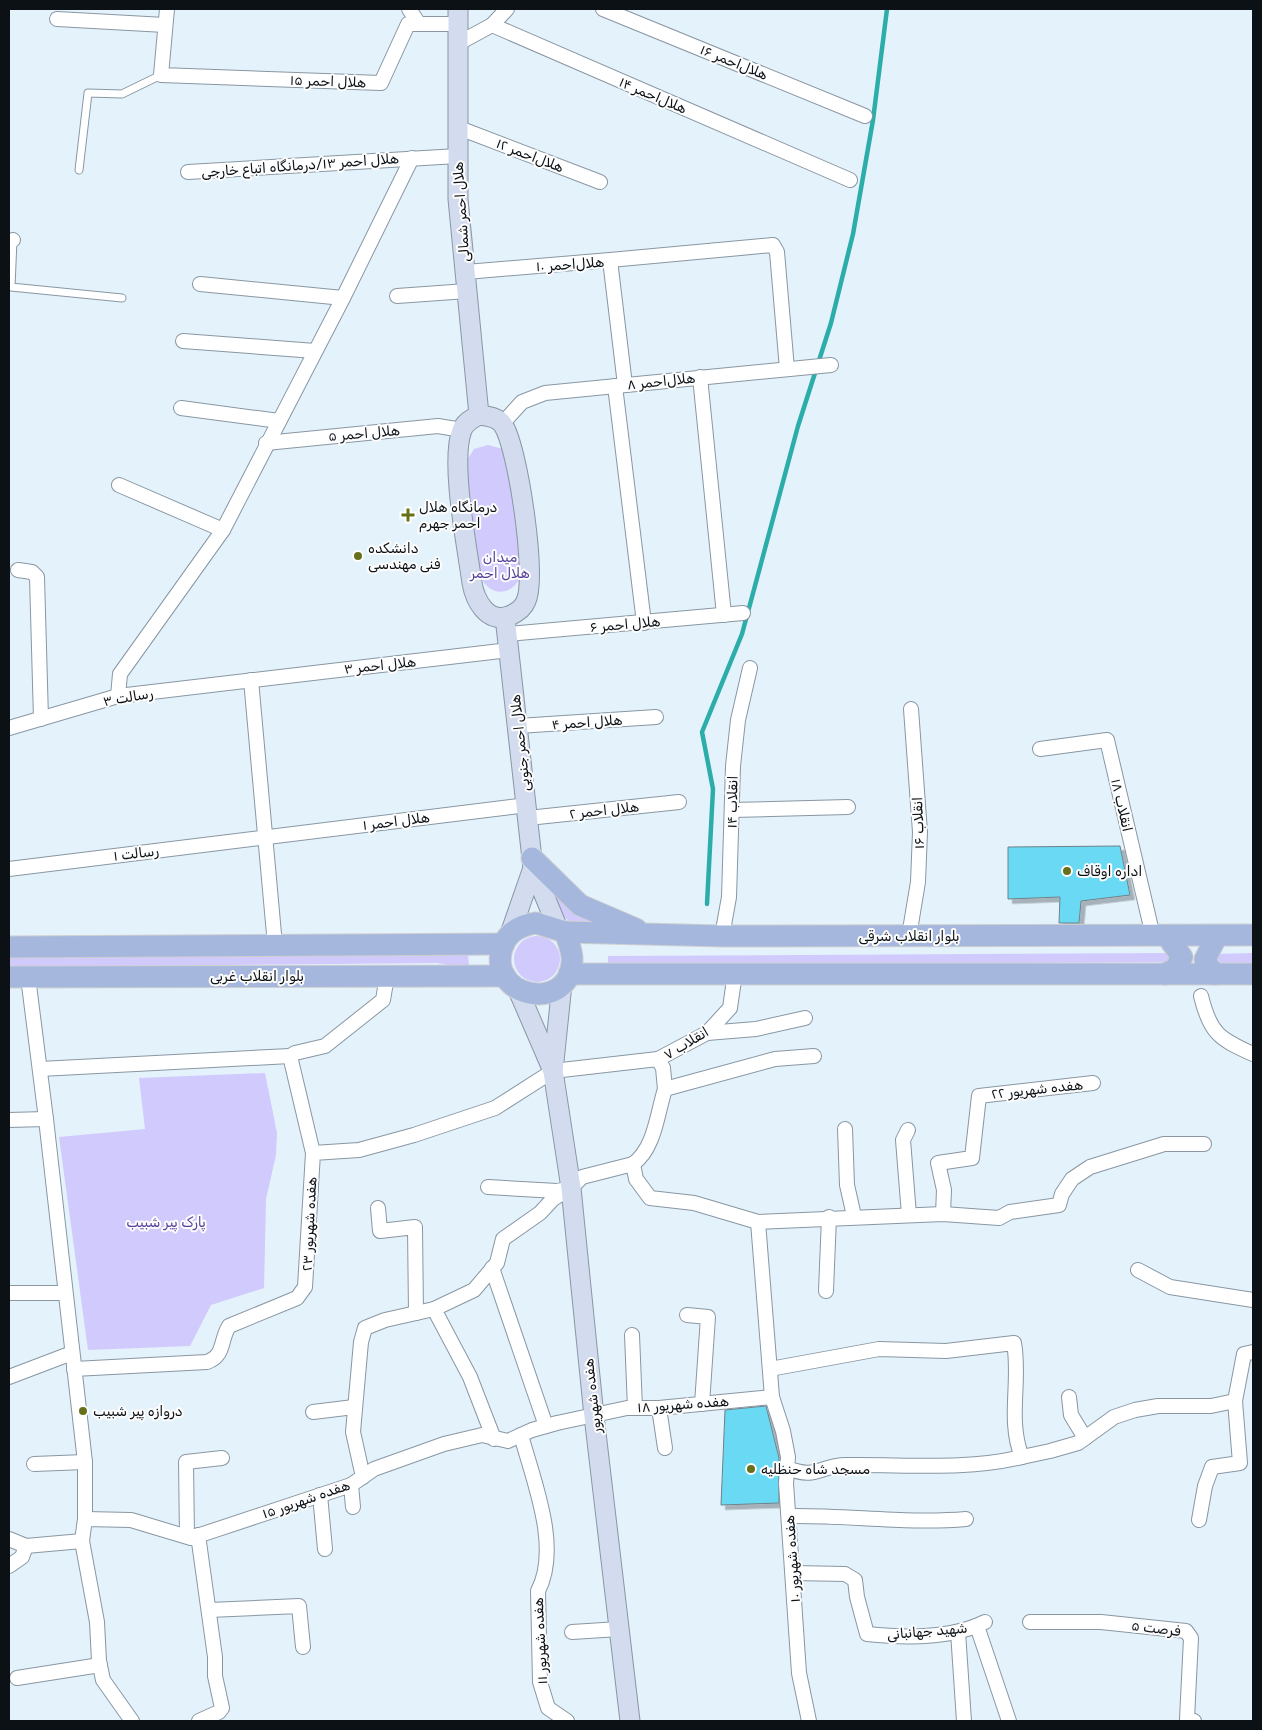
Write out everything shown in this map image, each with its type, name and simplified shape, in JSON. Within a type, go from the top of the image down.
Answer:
[{"type":"main road","name":"هلال احمر شمالی","points":[[458,16],[458,199],[479,415]]},
{"type":"main road","points":[[479,415],[489,416],[502,424],[518,468],[529,578],[526,602],[517,613],[507,634],[494,617],[484,610],[475,597],[458,468],[462,430],[467,421],[479,415]]},
{"type":"main road","name":"هلال احمر جنوبی","points":[[507,634],[528,812],[532,863],[562,931]]},
{"type":"main road","points":[[532,863],[580,905],[645,933]]},
{"type":"main road","name":"هلال احمر جنوبی","points":[[507,939],[532,863]]},
{"type":"main road","points":[[536,923],[545,924],[562,931],[572,951],[572,962],[566,979],[550,992],[542,994],[526,993],[511,983],[501,966],[501,955],[507,939],[518,928],[536,923]]},
{"type":"main road","name":"بلوار انقلاب شرقی","points":[[562,931],[722,936],[1253,935]]},
{"type":"main road","points":[[1160,936],[1182,958],[1175,969],[1165,974]]},
{"type":"main road","points":[[1215,974],[1208,966],[1206,959],[1218,936]]},
{"type":"main road","points":[[9,947],[276,945],[507,939]]},
{"type":"main road","points":[[566,979],[735,973],[1253,974]]},
{"type":"main road","name":"بلوار انقلاب غربی","points":[[18,978],[387,976],[511,983]]},
{"type":"main road","name":"هفده شهریور","points":[[566,979],[553,1070],[571,1188],[594,1416],[630,1721]]},
{"type":"main road","name":"هفده شهریور","points":[[511,983],[553,1070]]},
{"type":"street","points":[[161,75],[167,9]]},
{"type":"street","points":[[409,9],[419,24],[458,16]]},
{"type":"street","points":[[458,44],[492,25],[508,9]]},
{"type":"street","name":"هلال‌احمر ۱۶","points":[[604,9],[865,116]]},
{"type":"street","points":[[57,19],[165,25]]},
{"type":"street","name":"هلال احمر ۱۵","points":[[161,75],[381,83],[408,24],[419,24]]},
{"type":"street","name":"هلال‌احمر ۱۴","points":[[492,25],[850,180]]},
{"type":"street","name":"هلال‌احمر ۱۲","points":[[459,128],[600,182]]},
{"type":"street","name":"هلال احمر ۱۳/درمانگاه اتباع خارجی","points":[[188,172],[458,156]]},
{"type":"street","points":[[118,696],[120,674],[223,530],[266,442],[279,421],[343,298],[412,158]]},
{"type":"street","points":[[610,260],[773,245],[777,252],[787,369]]},
{"type":"street","name":"هلال‌احمر ۱۰","points":[[466,272],[610,260],[620,385],[644,623]]},
{"type":"street","points":[[200,284],[343,298]]},
{"type":"street","points":[[397,296],[467,291]]},
{"type":"street","points":[[183,341],[315,351]]},
{"type":"street","name":"هلال‌احمر ۸","points":[[502,424],[522,402],[545,393],[831,365]]},
{"type":"street","points":[[700,377],[724,615]]},
{"type":"street","points":[[181,408],[279,421]]},
{"type":"street","name":"هلال احمر ۵","points":[[266,442],[438,426],[462,430]]},
{"type":"street","points":[[119,485],[223,530]]},
{"type":"street","points":[[18,570],[32,572],[37,577],[41,719]]},
{"type":"street","name":"هلال احمر ۶","points":[[507,634],[743,613]]},
{"type":"street","name":"هلال احمر ۳","points":[[251,680],[507,634]]},
{"type":"street","name":"انقلاب ۱۴","points":[[722,936],[729,897],[733,766],[738,720],[750,668]]},
{"type":"street","points":[[251,680],[264,838],[276,945]]},
{"type":"street","name":"رسالت ۳","points":[[9,728],[118,696],[251,680]]},
{"type":"street","name":"انقلاب ۱۶","points":[[909,936],[918,882],[920,832],[911,709]]},
{"type":"street","name":"هلال احمر ۴","points":[[518,726],[656,717]]},
{"type":"street","name":"انقلاب ۱۸","points":[[1040,748],[1107,740],[1160,936]]},
{"type":"street","name":"هلال احمر ۲","points":[[528,812],[679,802]]},
{"type":"street","points":[[732,810],[848,807]]},
{"type":"street","name":"هلال احمر ۱","points":[[264,838],[528,812]]},
{"type":"street","name":"رسالت ۱","points":[[9,869],[264,838]]},
{"type":"street","name":"انقلاب ۷","points":[[658,1059],[707,1033],[730,1008],[735,973]]},
{"type":"street","points":[[40,1069],[290,1056],[295,1053],[325,1046],[383,1000],[387,976]]},
{"type":"street","points":[[18,978],[40,1069],[85,1462],[85,1519],[82,1537],[97,1622],[100,1665],[103,1680],[118,1705],[132,1721]]},
{"type":"street","points":[[1202,996],[1207,1021],[1228,1042],[1253,1054]]},
{"type":"street","points":[[707,1033],[756,1029],[805,1018]]},
{"type":"street","name":"هفده شهریور ۲۳","points":[[74,1369],[206,1362],[215,1359],[220,1354],[229,1326],[297,1298],[302,1293],[305,1287],[313,1153],[290,1056]]},
{"type":"street","points":[[665,1089],[775,1059],[814,1056]]},
{"type":"street","points":[[313,1153],[359,1150],[414,1135],[495,1108],[553,1070],[658,1059],[662,1068],[665,1089],[644,1156],[633,1164],[582,1177],[571,1188],[553,1199],[540,1213],[503,1239],[497,1263],[474,1290],[434,1309],[385,1320],[365,1328],[361,1342],[354,1407],[353,1432],[357,1481],[353,1507]]},
{"type":"street","name":"هفده شهریور ۲۲","points":[[943,1214],[944,1190],[938,1163],[972,1158],[978,1096],[1093,1083]]},
{"type":"street","points":[[9,1120],[46,1120]]},
{"type":"street","points":[[845,1129],[847,1185],[854,1216]]},
{"type":"street","points":[[908,1130],[903,1140],[909,1215]]},
{"type":"street","points":[[633,1164],[636,1179],[650,1198],[694,1203],[758,1222],[854,1216],[943,1214],[999,1218],[1010,1212],[1059,1205],[1062,1194],[1072,1179],[1090,1167],[1164,1144],[1204,1144]]},
{"type":"street","points":[[488,1187],[557,1191],[571,1188]]},
{"type":"street","points":[[378,1208],[380,1231],[415,1228],[416,1313]]},
{"type":"street","points":[[826,1292],[829,1218]]},
{"type":"street","points":[[758,1222],[772,1397]]},
{"type":"street","points":[[492,1268],[546,1426]]},
{"type":"street","points":[[1138,1270],[1170,1287],[1253,1300]]},
{"type":"street","points":[[9,1293],[65,1293]]},
{"type":"street","points":[[434,1309],[470,1377],[494,1439]]},
{"type":"street","points":[[687,1315],[708,1317],[702,1404]]},
{"type":"street","points":[[632,1335],[635,1408]]},
{"type":"street","points":[[770,1369],[879,1349],[946,1351],[1014,1343],[1017,1360],[1014,1380],[1015,1423],[1017,1444],[1022,1456]]},
{"type":"street","points":[[1200,1520],[1205,1486],[1212,1467],[1240,1463],[1235,1401],[1244,1354],[1253,1352]]},
{"type":"street","points":[[9,1377],[72,1353]]},
{"type":"street","name":"هفده شهریور ۱۸","points":[[594,1416],[635,1408],[659,1408],[772,1397]]},
{"type":"street","name":"هفده شهریور ۱۰","points":[[772,1397],[783,1431],[788,1457],[786,1483],[799,1673],[809,1721]]},
{"type":"street","points":[[1069,1397],[1071,1415],[1085,1438]]},
{"type":"street","points":[[787,1468],[803,1474],[844,1465],[903,1467],[977,1465],[1050,1451],[1078,1443],[1114,1417],[1135,1410],[1158,1406],[1211,1406],[1235,1401]]},
{"type":"street","points":[[313,1412],[354,1407]]},
{"type":"street","points":[[659,1408],[665,1448]]},
{"type":"street","name":"هفده شهریور ۱۵","points":[[192,1536],[320,1495],[357,1481],[374,1469],[444,1444],[482,1435],[508,1441],[546,1426],[594,1416]]},
{"type":"street","name":"هفده شهریور ۱۱","points":[[520,1435],[548,1546],[543,1581],[538,1590],[540,1682],[548,1708],[567,1721]]},
{"type":"street","points":[[199,1721],[219,1712],[222,1708],[215,1676],[209,1610],[192,1536],[186,1462],[222,1458]]},
{"type":"street","points":[[34,1464],[85,1462]]},
{"type":"street","points":[[320,1495],[325,1549]]},
{"type":"street","points":[[789,1516],[832,1515],[944,1521],[966,1519]]},
{"type":"street","points":[[85,1519],[131,1520],[192,1536]]},
{"type":"street","points":[[9,1540],[26,1546],[82,1537]]},
{"type":"street","points":[[9,1566],[22,1557],[26,1546]]},
{"type":"street","name":"شهید جهانبانی","points":[[793,1573],[845,1574],[856,1580],[856,1597],[867,1634],[914,1635],[958,1632],[966,1631],[981,1624],[1009,1721]]},
{"type":"street","points":[[209,1610],[299,1606],[303,1647]]},
{"type":"street","name":"فرصت ۵","points":[[1030,1622],[1101,1622],[1186,1631],[1191,1638],[1189,1720]]},
{"type":"street","points":[[572,1632],[619,1629]]},
{"type":"street","points":[[958,1632],[964,1721]]},
{"type":"street","points":[[17,1678],[100,1665]]},
{"type":"lane","points":[[79,170],[88,93],[122,94],[161,75]]},
{"type":"lane","points":[[11,241],[11,288],[122,298]]},
{"type":"green space","name":"میدان هلال احمر","points":[[488,445],[503,449],[507,457],[523,570],[515,585],[504,592],[491,589],[480,577],[466,462],[474,449]]},
{"type":"green space","points":[[548,889],[585,918],[611,932],[572,923],[560,914]]},
{"type":"green space","points":[[542,936],[546,937],[556,946],[559,950],[559,968],[550,978],[542,982],[532,982],[524,978],[515,968],[514,954],[518,946],[528,937]]},
{"type":"green space","points":[[468,952],[469,969],[437,963],[9,967],[9,957]]},
{"type":"green space","points":[[1172,953],[1172,962],[608,966],[608,956]]},
{"type":"green space","points":[[1253,953],[1253,963],[1214,964],[1215,954]]},
{"type":"green space","name":"پارک پیر شبیب","points":[[265,1073],[277,1133],[276,1155],[266,1199],[264,1288],[211,1305],[190,1346],[88,1350],[59,1137],[145,1129],[139,1078]]},
{"type":"building","name":"اداره اوقاف","points":[[1120,846],[1130,895],[1081,901],[1079,923],[1059,923],[1060,897],[1008,899],[1008,847]]},
{"type":"building","name":"مسجد شاه حنظلیه","points":[[766,1406],[779,1458],[779,1503],[721,1505],[725,1410]]},
{"type":"waterway","points":[[707,904],[713,789],[702,732],[742,634],[798,426],[831,323],[853,234],[873,120],[887,9]]},
{"type":"place","name":"درمانگاه هلال احمر جهرم","points":[[408,515]]},
{"type":"place","name":"دانشکده فنی مهندسی","points":[[358,556]]},
{"type":"place","name":"اداره اوقاف","points":[[1067,871]]},
{"type":"place","name":"دروازه پیر شبیب","points":[[83,1411]]},
{"type":"place","name":"مسجد شاه حنظلیه","points":[[751,1469]]}]
